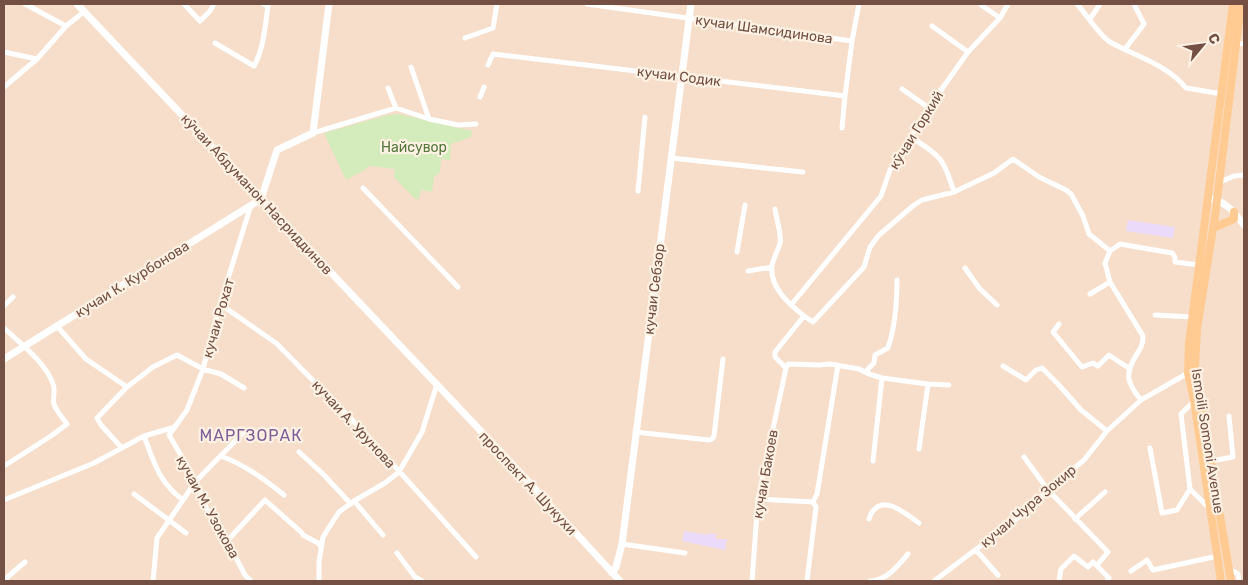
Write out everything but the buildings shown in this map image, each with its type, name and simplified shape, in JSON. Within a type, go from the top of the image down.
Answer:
[{"type":"main road","name":"кӯчаи Абдуманон Насриддинов","points":[[77,4],[437,384]]},
{"type":"main road","points":[[261,199],[277,150],[313,133],[329,4]]},
{"type":"main road","name":"кучаи Себзор","points":[[612,573],[616,567],[622,544],[691,4]]},
{"type":"main road","points":[[1233,4],[1211,184],[1212,199],[1231,208],[1244,224]]},
{"type":"main road","name":"Ismoili Somoni Avenue","points":[[1221,581],[1188,372],[1189,344],[1199,265],[1212,199],[1219,179],[1240,44],[1241,4]]},
{"type":"main road","name":"кучаи К. Курбонова","points":[[4,359],[261,199]]},
{"type":"main road","name":"Ismoili Somoni Avenue","points":[[1212,199],[1213,228],[1197,329],[1196,367],[1230,581]]},
{"type":"main road","points":[[1213,228],[1232,220],[1235,217],[1234,212]]},
{"type":"main road","name":"проспект А. Шукухи","points":[[437,384],[620,581]]},
{"type":"street","points":[[25,4],[66,26]]},
{"type":"street","points":[[184,4],[200,21],[214,4]]},
{"type":"street","points":[[215,43],[254,66],[260,55],[268,6],[263,4]]},
{"type":"street","points":[[465,38],[493,28],[497,4]]},
{"type":"street","name":"кучаи Шамсидинова","points":[[587,4],[852,41]]},
{"type":"street","points":[[842,128],[852,41],[859,4]]},
{"type":"street","name":"кӯчаи Горкий","points":[[791,305],[881,196],[890,170],[929,108],[968,52],[1000,18],[1008,4]]},
{"type":"street","points":[[1077,4],[1108,41],[1125,48],[1177,77],[1186,88],[1222,94]]},
{"type":"street","points":[[1090,19],[1100,4]]},
{"type":"street","points":[[1125,48],[1144,24],[1134,4]]},
{"type":"street","points":[[981,5],[1000,18]]},
{"type":"street","points":[[4,87],[38,59],[66,26],[85,11]]},
{"type":"street","points":[[932,26],[968,52]]},
{"type":"street","points":[[4,52],[38,59]]},
{"type":"street","name":"кучаи Содик","points":[[488,64],[493,54],[845,96]]},
{"type":"street","points":[[410,67],[429,119]]},
{"type":"street","points":[[480,97],[484,87]]},
{"type":"street","points":[[388,88],[396,108]]},
{"type":"street","points":[[902,89],[929,108]]},
{"type":"street","points":[[313,133],[396,108],[429,119],[458,125],[476,124]]},
{"type":"street","points":[[638,191],[645,117]]},
{"type":"street","points":[[911,137],[939,156],[945,165],[954,192]]},
{"type":"street","points":[[671,158],[803,172]]},
{"type":"street","points":[[775,208],[781,242],[772,267],[775,282],[782,296],[813,322],[864,267],[870,247],[879,235],[914,205],[922,200],[954,192],[994,172],[1013,159],[1039,177],[1071,194],[1083,216],[1089,234],[1110,252]]},
{"type":"street","points":[[1211,184],[1219,179],[1244,175]]},
{"type":"street","points":[[363,188],[458,287]]},
{"type":"street","name":"кучаи Рохат","points":[[174,429],[188,410],[203,369],[220,304],[251,205]]},
{"type":"street","points":[[737,252],[745,205]]},
{"type":"street","points":[[1141,400],[1132,388],[1128,378],[1132,361],[1143,344],[1143,336],[1110,282],[1105,263],[1110,252],[1120,244],[1172,254],[1176,257],[1175,262],[1199,265]]},
{"type":"street","points":[[748,271],[772,267]]},
{"type":"street","points":[[965,268],[980,289],[997,305]]},
{"type":"street","points":[[865,372],[874,363],[875,355],[888,348],[892,336],[897,297],[897,280]]},
{"type":"street","points":[[1090,294],[1110,282]]},
{"type":"street","points":[[4,306],[13,297]]},
{"type":"street","name":"кучаи А. Урунова","points":[[220,304],[276,343],[364,432],[476,557]]},
{"type":"street","points":[[1155,315],[1192,317]]},
{"type":"street","points":[[804,316],[775,352],[775,357],[786,368],[788,364],[838,365],[859,369],[882,378],[949,385]]},
{"type":"street","points":[[1060,324],[1053,332],[1082,367],[1093,363],[1098,366],[1109,355],[1130,369]]},
{"type":"street","points":[[56,325],[86,359],[127,387]]},
{"type":"street","points":[[4,328],[30,351],[54,385],[53,403],[67,424],[4,466]]},
{"type":"street","points":[[122,448],[97,418],[127,387],[153,367],[177,355],[203,369],[221,374],[244,388]]},
{"type":"street","points":[[635,432],[712,439],[714,436],[723,359]]},
{"type":"street","points":[[813,502],[817,494],[838,365]]},
{"type":"street","points":[[1003,366],[1026,380],[1036,370],[1042,368],[1081,410],[1107,431]]},
{"type":"street","name":"кучаи Бакоев","points":[[752,581],[758,500],[786,368]]},
{"type":"street","name":"кучаи Чура Зокир","points":[[934,581],[1032,507],[1048,490],[1084,460],[1107,431],[1141,400],[1188,372]]},
{"type":"street","points":[[873,461],[882,378]]},
{"type":"street","points":[[319,581],[323,537],[339,512],[400,472],[422,432],[437,384]]},
{"type":"street","points":[[919,449],[928,384]]},
{"type":"street","points":[[1194,401],[1181,414],[1190,489],[1211,510]]},
{"type":"street","points":[[1211,461],[1234,457],[1229,416]]},
{"type":"street","points":[[4,500],[94,463],[144,436],[174,429]]},
{"type":"street","name":"кучаи М. Узокова","points":[[174,429],[169,435],[196,481],[207,510],[245,575],[252,581]]},
{"type":"street","points":[[153,581],[157,538],[196,481],[243,433]]},
{"type":"street","points":[[144,436],[157,472],[171,491],[183,500]]},
{"type":"street","points":[[1150,448],[1162,513],[1177,510],[1190,489]]},
{"type":"street","points":[[299,452],[383,535]]},
{"type":"street","points":[[221,456],[240,464],[264,479],[284,496]]},
{"type":"street","points":[[1024,456],[1048,490],[1108,552],[1088,567],[1074,556],[1061,569],[1059,581]]},
{"type":"street","points":[[1075,519],[1105,492]]},
{"type":"street","points":[[134,494],[186,533]]},
{"type":"street","points":[[226,541],[265,500],[303,536],[318,543],[321,547]]},
{"type":"street","points":[[758,500],[813,502]]},
{"type":"street","points":[[807,581],[816,507],[813,502]]},
{"type":"street","points":[[868,519],[874,509],[888,504],[919,523]]},
{"type":"street","points":[[622,544],[685,553]]},
{"type":"street","points":[[976,550],[998,576]]},
{"type":"street","points":[[396,553],[415,577],[422,581]]},
{"type":"street","points":[[870,581],[883,577],[896,568],[908,554]]},
{"type":"street","points":[[1131,571],[1147,560],[1153,570],[1218,556]]},
{"type":"street","points":[[4,580],[24,562]]},
{"type":"street","points":[[1095,563],[1109,578],[1107,581]]},
{"type":"street","points":[[1229,569],[1238,574],[1239,581]]},
{"type":"shaded area","points":[[4,4],[1244,4],[1244,581],[4,581]]},
{"type":"shaded area","points":[[1128,220],[1175,227],[1173,238],[1126,231]]},
{"type":"shaded area","points":[[684,531],[708,535],[709,533],[716,534],[716,539],[727,539],[725,550],[682,541]]},
{"type":"green space","name":"Найсувор","points":[[399,114],[472,131],[471,137],[451,144],[450,160],[441,159],[440,172],[434,177],[432,192],[421,190],[419,199],[415,199],[394,177],[395,169],[369,166],[346,180],[324,133],[388,115]]},
{"type":"district","name":"МАРГЗОРАК","points":[[251,435]]}]
